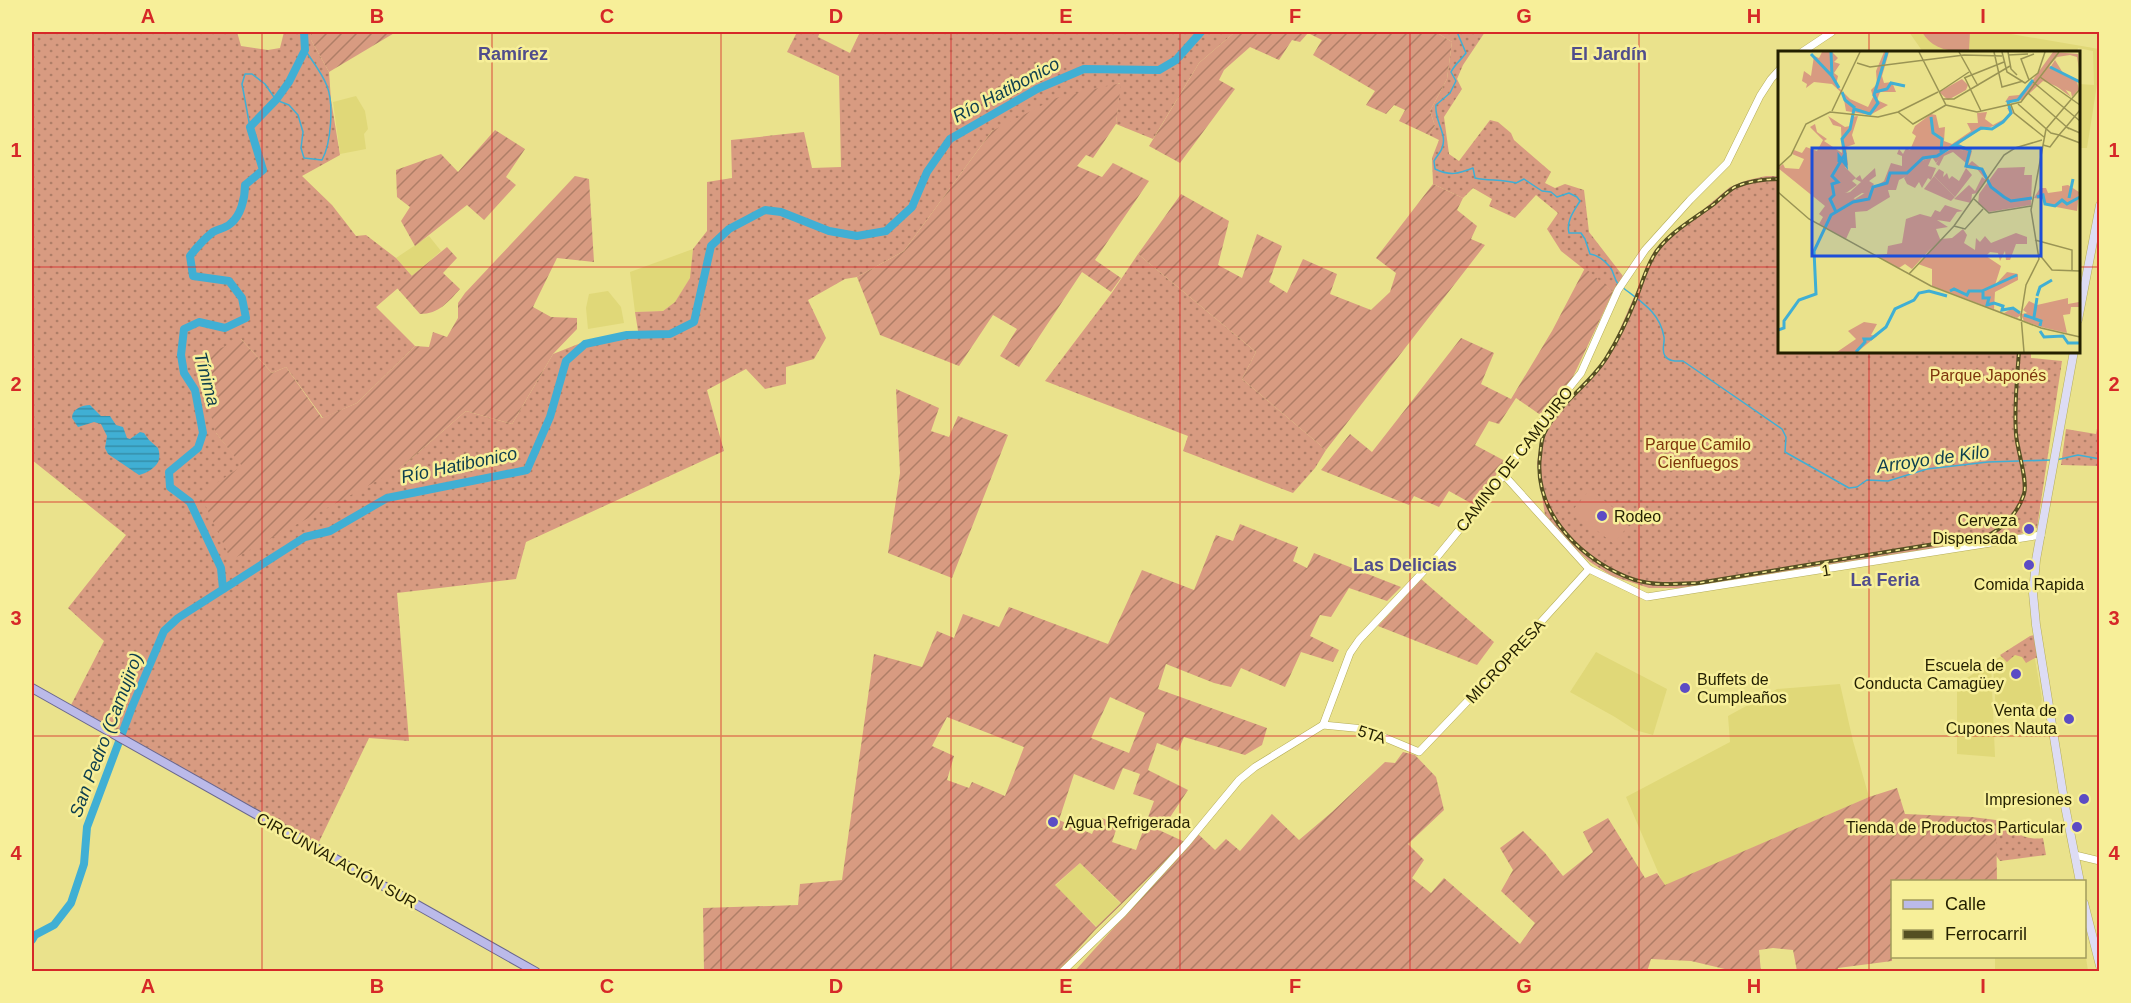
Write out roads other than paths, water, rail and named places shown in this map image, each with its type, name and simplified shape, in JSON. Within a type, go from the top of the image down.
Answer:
[{"type":"main road","points":[[2080,315],[2100,205]]},
{"type":"main road","points":[[2074,352],[2033,577],[2033,601],[2052,727],[2080,880]]},
{"type":"main road","name":"CIRCUNVALACIÓN SUR","points":[[32,688],[536,972]]},
{"type":"main road","points":[[2086,907],[2100,966]]},
{"type":"street","points":[[1804,51],[1832,32]]},
{"type":"street","name":"CAMINO DE CAMUJIRO","points":[[1323,725],[1350,652],[1437,557],[1504,475],[1524,444],[1581,373],[1618,290],[1645,250],[1727,163],[1760,96],[1778,71]]},
{"type":"street","points":[[1504,475],[1589,569]]},
{"type":"street","name":"1","points":[[1589,569],[1647,597],[2041,535]]},
{"type":"street","name":"MICROPRESA","points":[[1419,752],[1589,569]]},
{"type":"street","points":[[1062,972],[1123,913],[1186,844],[1239,780],[1255,767],[1323,725]]},
{"type":"street","name":"5TA","points":[[1323,725],[1364,729],[1419,752]]},
{"type":"street","points":[[2075,855],[2100,861]]},
{"type":"water","points":[[90,405],[101,416],[110,416],[116,425],[123,427],[127,438],[130,439],[140,432],[144,433],[158,448],[159,458],[156,465],[148,472],[139,475],[108,454],[105,448],[107,436],[101,424],[94,422],[78,427],[72,418],[74,412]]},
{"type":"waterway","name":"Tínima","points":[[223,589],[221,568],[190,502],[170,487],[169,472],[198,448],[203,433],[195,390],[184,373],[181,355],[184,329],[199,322],[225,328],[246,318],[242,298],[229,281],[193,276],[190,256],[213,232],[234,221],[242,206],[245,185],[263,170],[250,127],[276,100],[289,82],[305,50],[304,32]]},
{"type":"waterway","name":"Río Hatibonico","points":[[32,940],[35,935],[54,925],[71,903],[84,864],[87,827],[132,707],[164,631],[178,618],[305,537],[330,531],[387,498],[527,470],[550,417],[566,361],[585,344],[627,335],[670,334],[694,322],[711,246],[729,229],[765,210],[781,212],[829,231],[857,236],[886,231],[912,207],[927,172],[950,139],[1037,89],[1084,69],[1159,70],[1176,60],[1201,32]]},
{"type":"waterway","name":"Arroyo de Kilo","points":[[1457,32],[1466,53],[1451,72],[1456,81],[1450,93],[1436,105],[1443,143],[1434,161],[1435,169],[1445,173],[1454,173],[1473,168],[1475,178],[1516,183],[1524,179],[1542,191],[1551,192],[1557,197],[1569,193],[1577,197],[1580,201],[1570,220],[1569,233],[1581,233],[1590,254],[1608,265],[1618,284]]},
{"type":"waterway","points":[[250,127],[242,84],[245,74],[252,74],[265,84],[276,100],[289,105],[298,115],[303,132],[301,148],[304,158],[322,160],[328,144],[331,113],[329,94],[323,77],[305,50]]},
{"type":"waterway","name":"Arroyo de Kilo","points":[[1622,287],[1654,314],[1662,328],[1663,352],[1667,358],[1673,361],[1683,361],[1782,429],[1786,437],[1785,452],[1849,488],[1857,487],[1867,480],[1888,481],[1927,469],[1988,462],[2052,460]]},
{"type":"waterway","name":"Arroyo de Kilo","points":[[2056,460],[2078,455],[2100,459]]},
{"type":"railway","points":[[1778,179],[1746,183],[1735,187],[1681,228],[1658,249],[1627,319],[1607,357],[1557,413],[1544,434],[1540,456],[1540,477],[1545,497],[1566,533],[1598,562],[1616,572],[1643,582],[1698,583],[1989,535],[2011,518],[2025,488],[2015,424],[2019,352]]},
{"type":"place","name":"Rodeo","points":[[1602,516]]},
{"type":"place","name":"Cerveza Dispensada","points":[[2029,529]]},
{"type":"place","name":"Comida Rapida","points":[[2029,565]]},
{"type":"place","name":"Escuela de Conducta Camagüey","points":[[2016,674]]},
{"type":"place","name":"Buffets de Cumpleaños","points":[[1685,688]]},
{"type":"place","name":"Venta de Cupones Nauta","points":[[2069,719]]},
{"type":"place","name":"Impresiones","points":[[2084,799]]},
{"type":"place","name":"Agua Refrigerada","points":[[1053,822]]},
{"type":"place","name":"Tienda de Productos Particular","points":[[2077,827]]},
{"type":"district","name":"Ramírez","points":[[513,54]]},
{"type":"district","name":"El Jardín","points":[[1609,54]]},
{"type":"district","name":"Las Delicias","points":[[1405,565]]},
{"type":"district","name":"La Feria","points":[[1885,580]]},
{"type":"park label","name":"Parque Japonés","points":[[1988,375]]},
{"type":"park label","name":"Parque Camilo Cienfuegos","points":[[1698,453]]},
{"type":"water label","name":"San Pedro (Camujiro)","points":[[106,735]]}]
